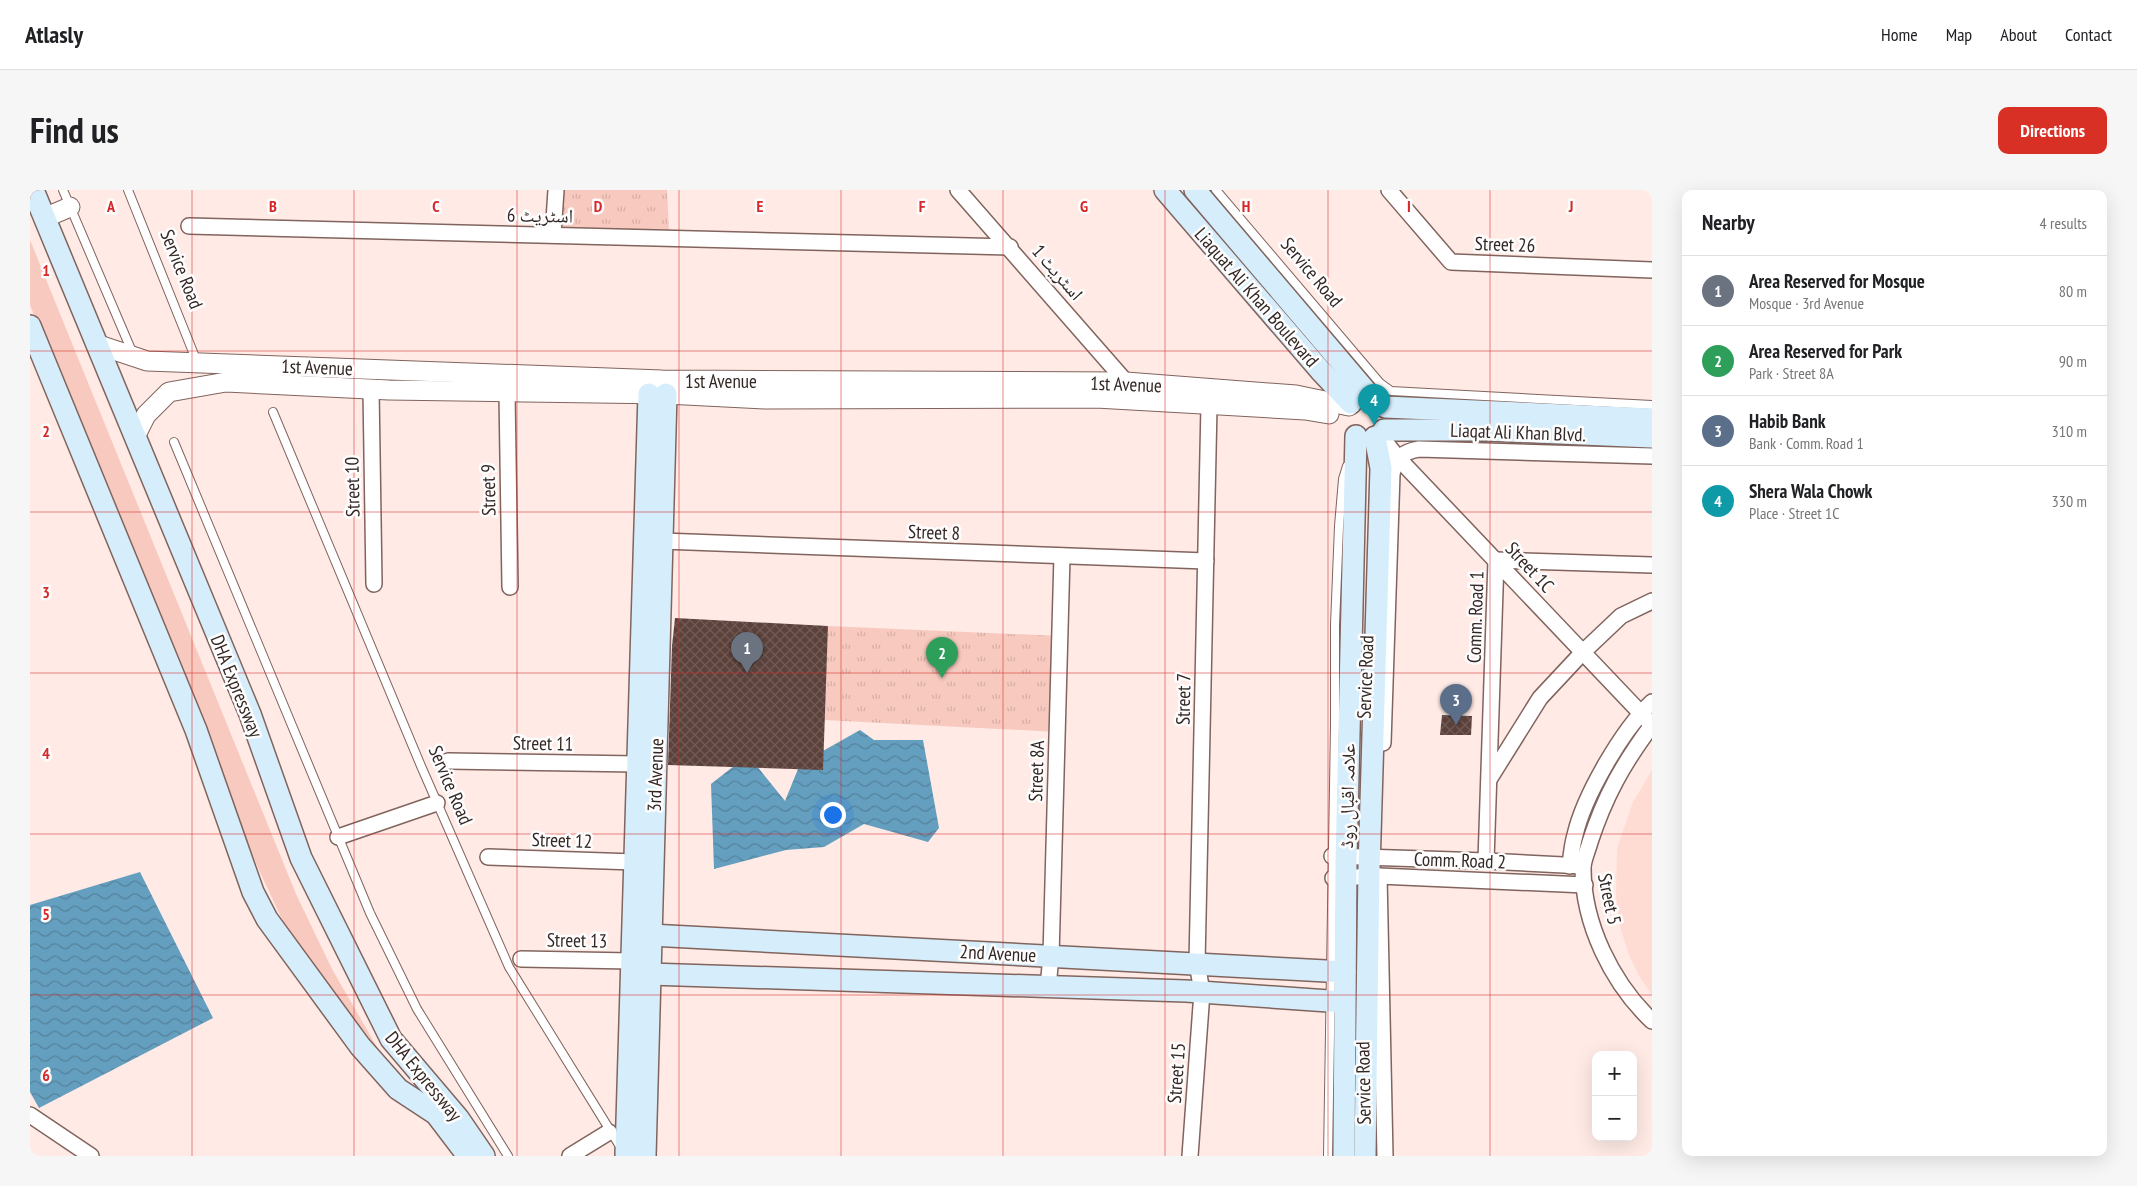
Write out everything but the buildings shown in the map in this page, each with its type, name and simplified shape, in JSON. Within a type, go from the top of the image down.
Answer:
[{"type":"main road","name":"DHA Expressway","points":[[33,190],[250,714],[301,858],[391,1040],[458,1118],[484,1156]]},
{"type":"main road","name":"Liaquat Ali Khan Boulevard","points":[[1165,190],[1320,370],[1367,401]]},
{"type":"main road","name":"Liaquat Ali Khan Boulevard","points":[[1195,190],[1367,401]]},
{"type":"main road","name":"DHA Expressway","points":[[30,326],[196,730],[253,892],[267,918],[360,1046],[398,1089],[436,1114],[468,1156]]},
{"type":"main road","name":"3rd Avenue","points":[[632,1155],[649,974],[662,542],[657,394]]},
{"type":"main road","name":"3rd Avenue","points":[[632,1155],[632,961],[637,764],[657,394]]},
{"type":"main road","name":"Liaqat Ali Khan Blvd.","points":[[1367,401],[1652,419]]},
{"type":"main road","points":[[1365,1156],[1374,867],[1381,468],[1374,435],[1388,417],[1367,401],[1346,424],[1374,435]]},
{"type":"main road","name":"Liaqat Ali Khan Blvd.","points":[[1374,435],[1487,430],[1652,437]]},
{"type":"main road","name":"علامہ اقبال روڈ","points":[[1344,1156],[1337,1002],[1339,867],[1374,435]]},
{"type":"main road","name":"2nd Avenue","points":[[650,935],[1338,972]]},
{"type":"main road","name":"2nd Avenue","points":[[649,974],[1202,992],[1337,1002]]},
{"type":"street","points":[[553,235],[556,190]]},
{"type":"street","name":"اسٹریٹ 1","points":[[958,190],[1010,247],[1126,382]]},
{"type":"street","name":"Street 26","points":[[1390,190],[1451,262],[1652,270]]},
{"type":"street","points":[[44,218],[67,198]]},
{"type":"street","name":"اسٹریٹ 6","points":[[189,226],[1010,247]]},
{"type":"street","name":"1st Avenue","points":[[96,344],[134,355],[147,361],[662,380],[1126,382],[1367,401]]},
{"type":"street","points":[[135,437],[146,415],[169,392],[226,382],[371,389],[507,393],[657,394],[764,399],[1096,398],[1209,406],[1305,410],[1367,401]]},
{"type":"street","name":"Street 10","points":[[371,389],[374,584]]},
{"type":"street","name":"Street 9","points":[[507,393],[510,586]]},
{"type":"street","name":"Street 7","points":[[1202,992],[1197,963],[1209,406]]},
{"type":"street","name":"Street 1C","points":[[1374,435],[1496,560],[1652,725]]},
{"type":"street","points":[[1398,458],[1409,451],[1419,449],[1652,456]]},
{"type":"street","name":"Service Road","points":[[1385,1156],[1374,867],[1392,474],[1398,458]]},
{"type":"street","name":"Street 8","points":[[662,542],[1206,561]]},
{"type":"street","name":"Street 8A","points":[[1048,986],[1051,956],[1062,556]]},
{"type":"street","name":"Comm. Road 1","points":[[1486,861],[1496,560],[1652,566]]},
{"type":"street","points":[[1490,779],[1540,698],[1583,652],[1621,616],[1652,601]]},
{"type":"street","name":"Street 5","points":[[1652,702],[1640,713],[1594,788],[1575,834],[1576,866],[1585,885],[1592,925],[1610,967],[1636,1005],[1652,1021]]},
{"type":"street","name":"Street 5","points":[[1576,866],[1609,791],[1625,761],[1652,725]]},
{"type":"street","name":"Street 11","points":[[448,761],[637,764]]},
{"type":"street","points":[[338,838],[437,803]]},
{"type":"street","name":"Street 12","points":[[488,857],[634,862]]},
{"type":"street","name":"Comm. Road 2","points":[[1339,867],[1486,861],[1576,866]]},
{"type":"street","name":"Comm. Road 2","points":[[1374,867],[1585,885]]},
{"type":"street","name":"Street 13","points":[[521,959],[632,961]]},
{"type":"street","name":"Street 15","points":[[1190,1156],[1202,992]]},
{"type":"street","points":[[30,1115],[90,1156]]},
{"type":"street","points":[[570,1156],[609,1132]]},
{"type":"lane","name":"Service Road","points":[[128,190],[198,363]]},
{"type":"lane","name":"Service Road","points":[[1216,190],[1367,401]]},
{"type":"lane","points":[[67,198],[134,355]]},
{"type":"lane","name":"Liaqat Ali Khan Blvd.","points":[[1367,401],[1403,392],[1652,405]]},
{"type":"lane","name":"Service Road","points":[[274,412],[437,803],[509,967],[609,1132],[632,1155]]},
{"type":"lane","points":[[174,442],[370,913],[417,1009],[508,1156]]},
{"type":"lane","name":"Service Road","points":[[1328,1156],[1337,1002]]},
{"type":"shaded area","points":[[1652,770],[1652,995],[1639,976],[1629,955],[1621,930],[1616,897],[1617,848],[1633,802]]},
{"type":"green space","points":[[560,190],[667,190],[669,231],[557,227]]},
{"type":"green space","points":[[30,240],[296,894],[332,969],[381,1054],[366,1038],[287,930],[258,868],[30,305]]},
{"type":"green space","points":[[828,626],[1060,636],[1058,732],[824,720]]},
{"type":"water","points":[[860,730],[874,740],[923,740],[939,828],[928,842],[864,824],[824,847],[786,850],[714,869],[711,784],[748,755],[785,801],[800,764]]},
{"type":"water","points":[[140,872],[213,1018],[39,1108],[30,1092],[30,905]]},
{"type":"place","name":"Shera Wala Chowk","points":[[1374,425]]},
{"type":"place","name":"Area Reserved for Mosque","points":[[747,673]]},
{"type":"place","name":"Area Reserved for Park","points":[[942,678]]},
{"type":"place","name":"Habib Bank","points":[[1456,725]]}]
